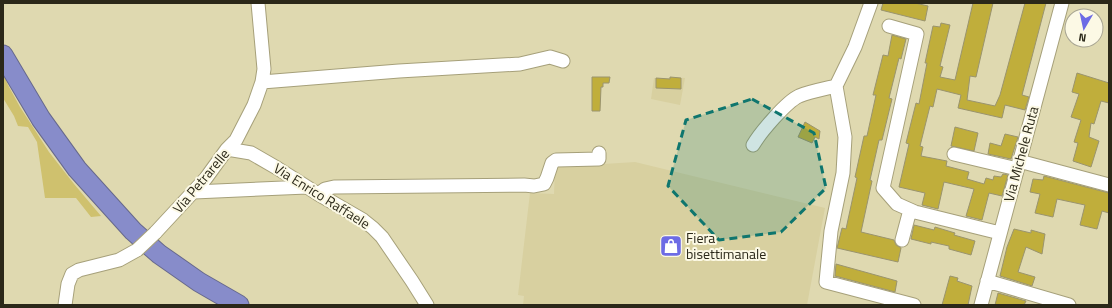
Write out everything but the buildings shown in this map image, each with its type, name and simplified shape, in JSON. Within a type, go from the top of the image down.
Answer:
[{"type":"highway","points":[[3,55],[41,119],[77,169],[133,231],[159,254],[199,282],[240,305]]},
{"type":"street","name":"Via Petrarelle","points":[[65,305],[68,284],[72,274],[79,270],[119,260],[137,250],[156,233],[194,192],[227,149],[236,140],[254,105],[262,82],[264,69],[258,3]]},
{"type":"street","points":[[872,3],[855,47],[836,86],[845,137],[844,158],[843,173],[831,231],[826,282],[914,305]]},
{"type":"street","name":"Via Michele Ruta","points":[[981,305],[1062,3]]},
{"type":"street","points":[[889,26],[917,34],[883,188],[897,204],[910,210],[1000,233]]},
{"type":"street","points":[[262,82],[399,71],[512,65],[550,57],[563,61]]},
{"type":"street","points":[[753,145],[760,133],[797,97],[806,93],[836,86]]},
{"type":"street","name":"Via Enrico Raffaele","points":[[227,149],[251,153],[278,168],[374,228],[395,256],[427,305]]},
{"type":"street","points":[[318,194],[326,189],[334,187],[534,186],[544,184],[552,163],[556,160],[599,159],[599,153]]},
{"type":"street","points":[[954,154],[1018,165],[1109,186]]},
{"type":"street","points":[[194,192],[307,187]]},
{"type":"street","points":[[902,240],[907,216],[910,210]]},
{"type":"street","points":[[987,281],[1069,305]]},
{"type":"highlighted area","points":[[752,99],[814,133],[826,188],[781,232],[719,240],[668,186],[686,120]]},
{"type":"shaded area","points":[[3,73],[20,107],[49,152],[101,216],[91,217],[76,198],[45,198],[37,142],[28,127],[18,126],[3,98]]},
{"type":"shaded area","points":[[670,77],[685,78],[680,105],[651,99],[654,78],[667,79]]},
{"type":"shaded area","name":"Fiera bisettimanale","points":[[635,162],[825,208],[807,305],[523,305],[524,296],[518,295],[530,193],[554,194],[555,167]]},
{"type":"place","name":"Fiera bisettimanale","points":[[671,246]]}]
